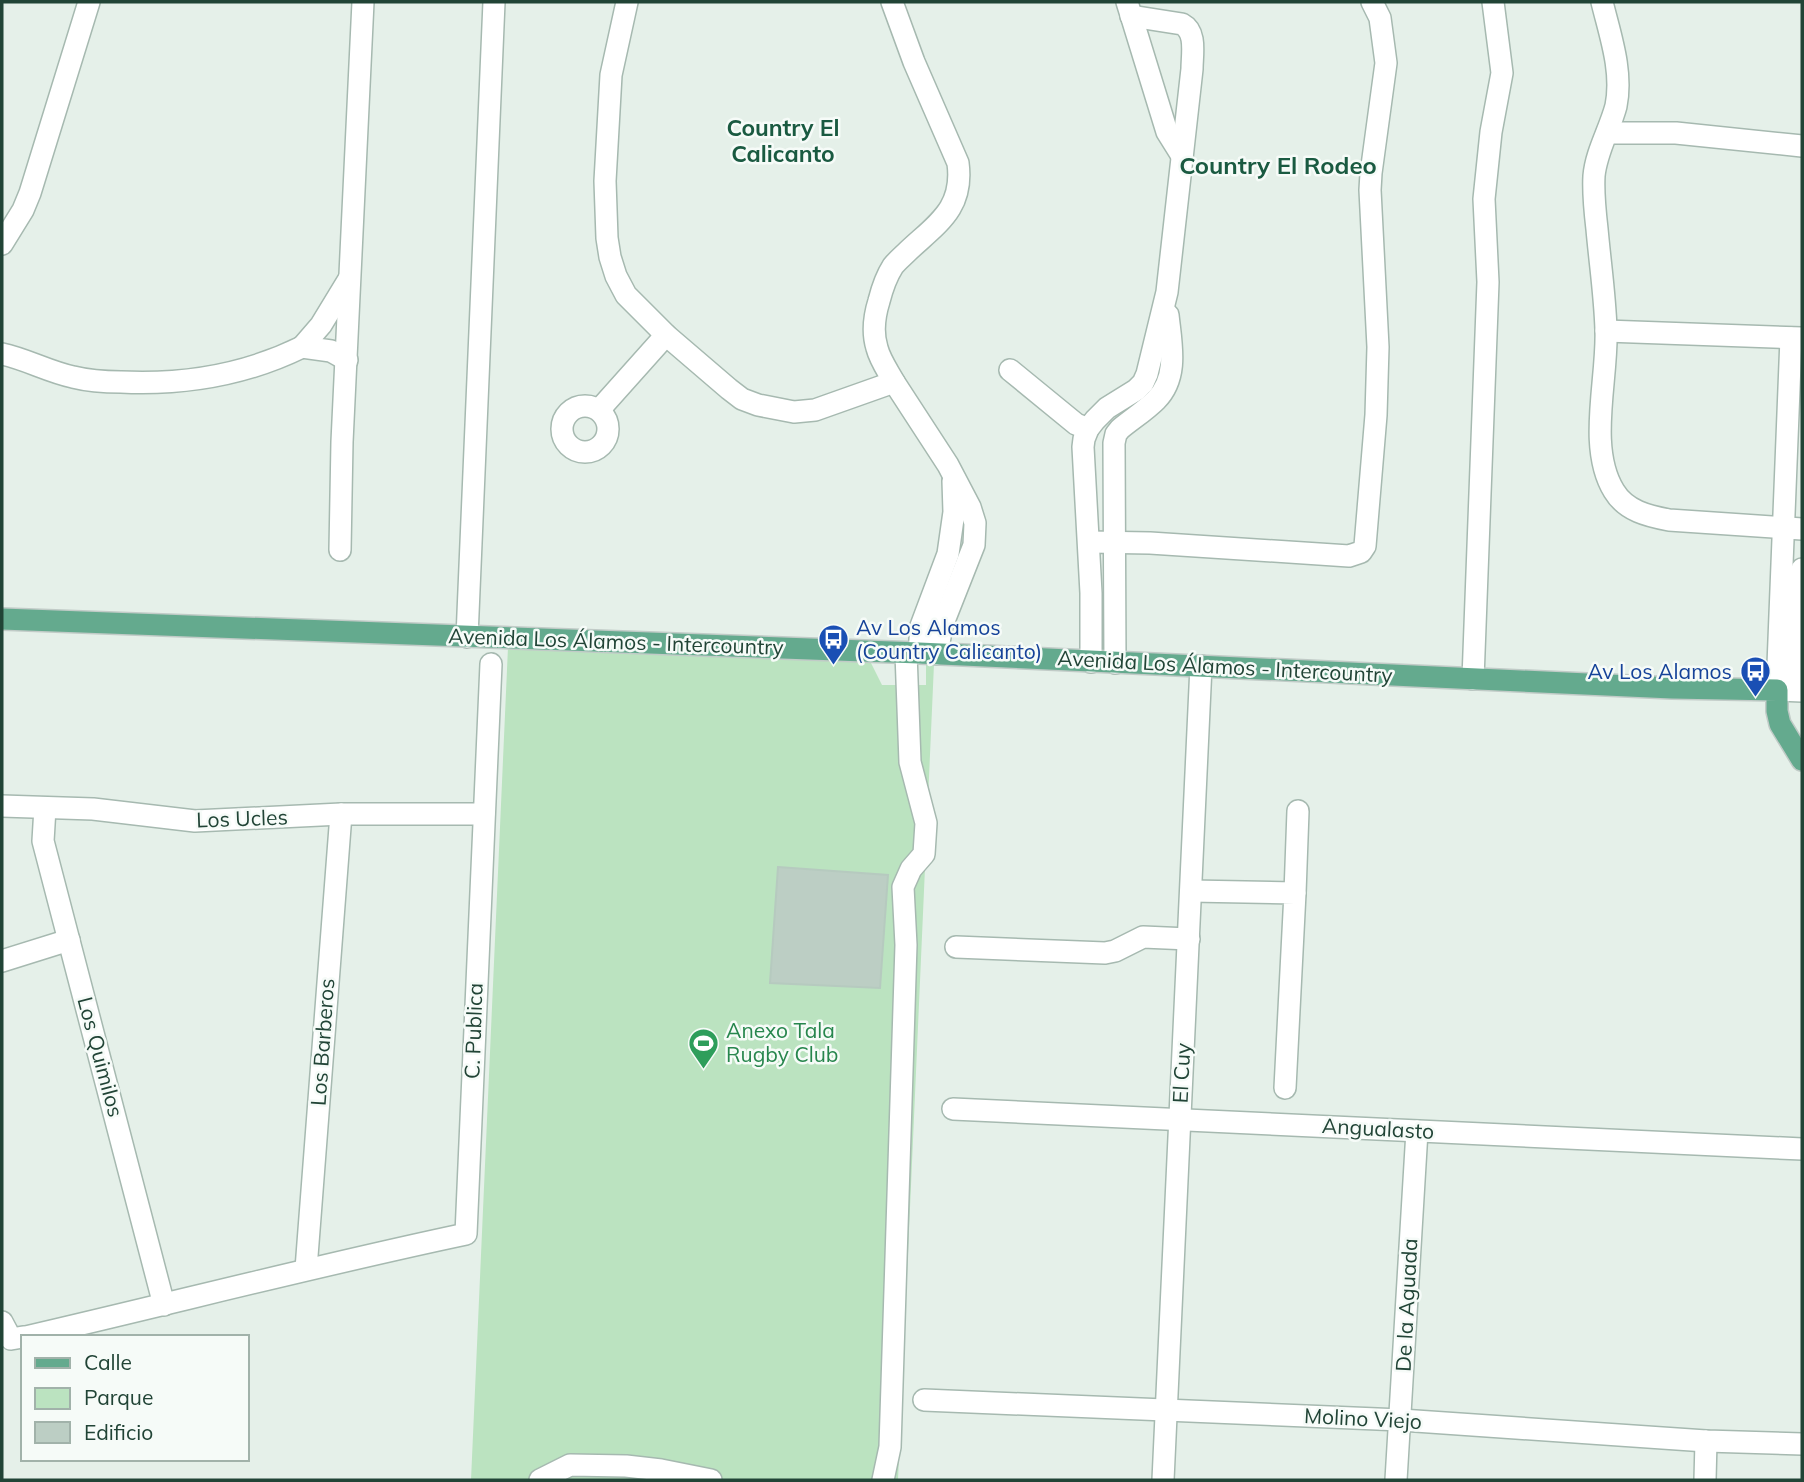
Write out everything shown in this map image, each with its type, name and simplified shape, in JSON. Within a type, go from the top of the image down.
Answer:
[{"type":"main road","name":"Avenida Los Álamos - Intercountry","points":[[2,619],[921,653],[1672,688],[1791,690]]},
{"type":"main road","points":[[1791,690],[1777,711],[1780,724],[1802,760]]},
{"type":"street","points":[[2,244],[30,193],[89,2]]},
{"type":"street","points":[[341,550],[342,442],[363,2]]},
{"type":"street","points":[[467,636],[494,2]]},
{"type":"street","points":[[628,2],[611,75],[605,181],[610,257],[626,295],[666,335],[742,399],[758,405],[794,412],[815,410],[894,382]]},
{"type":"street","points":[[883,1480],[890,1447],[906,945],[903,887],[911,869],[924,854],[926,839],[924,808],[910,762],[921,653],[942,626],[969,561],[975,535],[975,523],[970,508],[952,472],[894,382],[877,352],[873,333],[883,285],[894,265],[951,208],[960,178],[958,163],[914,62],[892,2]]},
{"type":"street","points":[[1089,542],[1150,543],[1349,556],[1361,552],[1365,546],[1376,415],[1378,347],[1371,173],[1386,63],[1380,18],[1372,2]]},
{"type":"street","points":[[1473,679],[1488,282],[1484,199],[1491,132],[1502,73],[1493,2]]},
{"type":"street","points":[[1602,2],[1614,51],[1618,88],[1616,106],[1596,164],[1594,185],[1606,331],[1600,445],[1604,466],[1614,491],[1621,500],[1648,516],[1669,520],[1792,528]]},
{"type":"street","points":[[1129,9],[1167,132],[1182,156]]},
{"type":"street","points":[[1091,662],[1089,542],[1083,447],[1088,429],[1107,408],[1136,390],[1147,374],[1167,292],[1192,69],[1191,32],[1187,27],[1129,9]]},
{"type":"street","points":[[1607,133],[1676,133],[1802,146]]},
{"type":"street","points":[[2,354],[73,377],[101,382],[150,383],[208,378],[285,356],[302,347],[321,325],[350,277]]},
{"type":"street","points":[[1115,663],[1113,456],[1116,434],[1157,399],[1167,384],[1172,360],[1167,292]]},
{"type":"street","points":[[1606,331],[1797,338],[1791,690]]},
{"type":"street","points":[[598,410],[666,335]]},
{"type":"street","points":[[302,347],[331,351],[347,360]]},
{"type":"street","points":[[1010,370],[1076,424],[1088,429]]},
{"type":"street","points":[[1791,690],[1802,569]]},
{"type":"street","name":"C. Publica","points":[[306,1269],[466,1234],[491,664]]},
{"type":"street","name":"El Cuy","points":[[1163,1480],[1201,666]]},
{"type":"street","name":"Los Ucles","points":[[2,806],[93,809],[195,821],[341,814],[484,814]]},
{"type":"street","name":"Los Quimilos","points":[[45,808],[43,841],[164,1305]]},
{"type":"street","points":[[1285,1088],[1298,811]]},
{"type":"street","name":"Los Barberos","points":[[306,1269],[341,814]]},
{"type":"street","points":[[1191,891],[1295,892]]},
{"type":"street","points":[[956,947],[1105,953],[1143,937],[1189,939]]},
{"type":"street","points":[[2,961],[69,940]]},
{"type":"street","name":"Angualasto","points":[[953,1109],[1802,1149]]},
{"type":"street","name":"De la Aguada","points":[[1396,1480],[1417,1131]]},
{"type":"street","points":[[34,1335],[306,1269]]},
{"type":"street","points":[[2,1322],[11,1339],[21,1338]]},
{"type":"street","name":"Molino Viejo","points":[[924,1400],[1401,1420],[1706,1441],[1802,1444]]},
{"type":"street","points":[[1705,1480],[1706,1441]]},
{"type":"street","points":[[540,1480],[570,1465],[626,1466],[711,1480]]},
{"type":"green space","name":"Anexo Tala Rugby Club","points":[[508,647],[869,659],[882,685],[926,685],[926,663],[934,664],[898,1480],[471,1480]]},
{"type":"building","points":[[778,867],[888,875],[880,988],[770,983]]},
{"type":"place","name":"Av Los Alamos (Country Calicanto)","points":[[833,667]]},
{"type":"place","name":"Av Los Alamos","points":[[1755,699]]},
{"type":"place","name":"Anexo Tala Rugby Club","points":[[703,1070]]},
{"type":"district","name":"Country El Calicanto","points":[[783,141]]},
{"type":"district","name":"Country El Rodeo","points":[[1278,166]]}]
